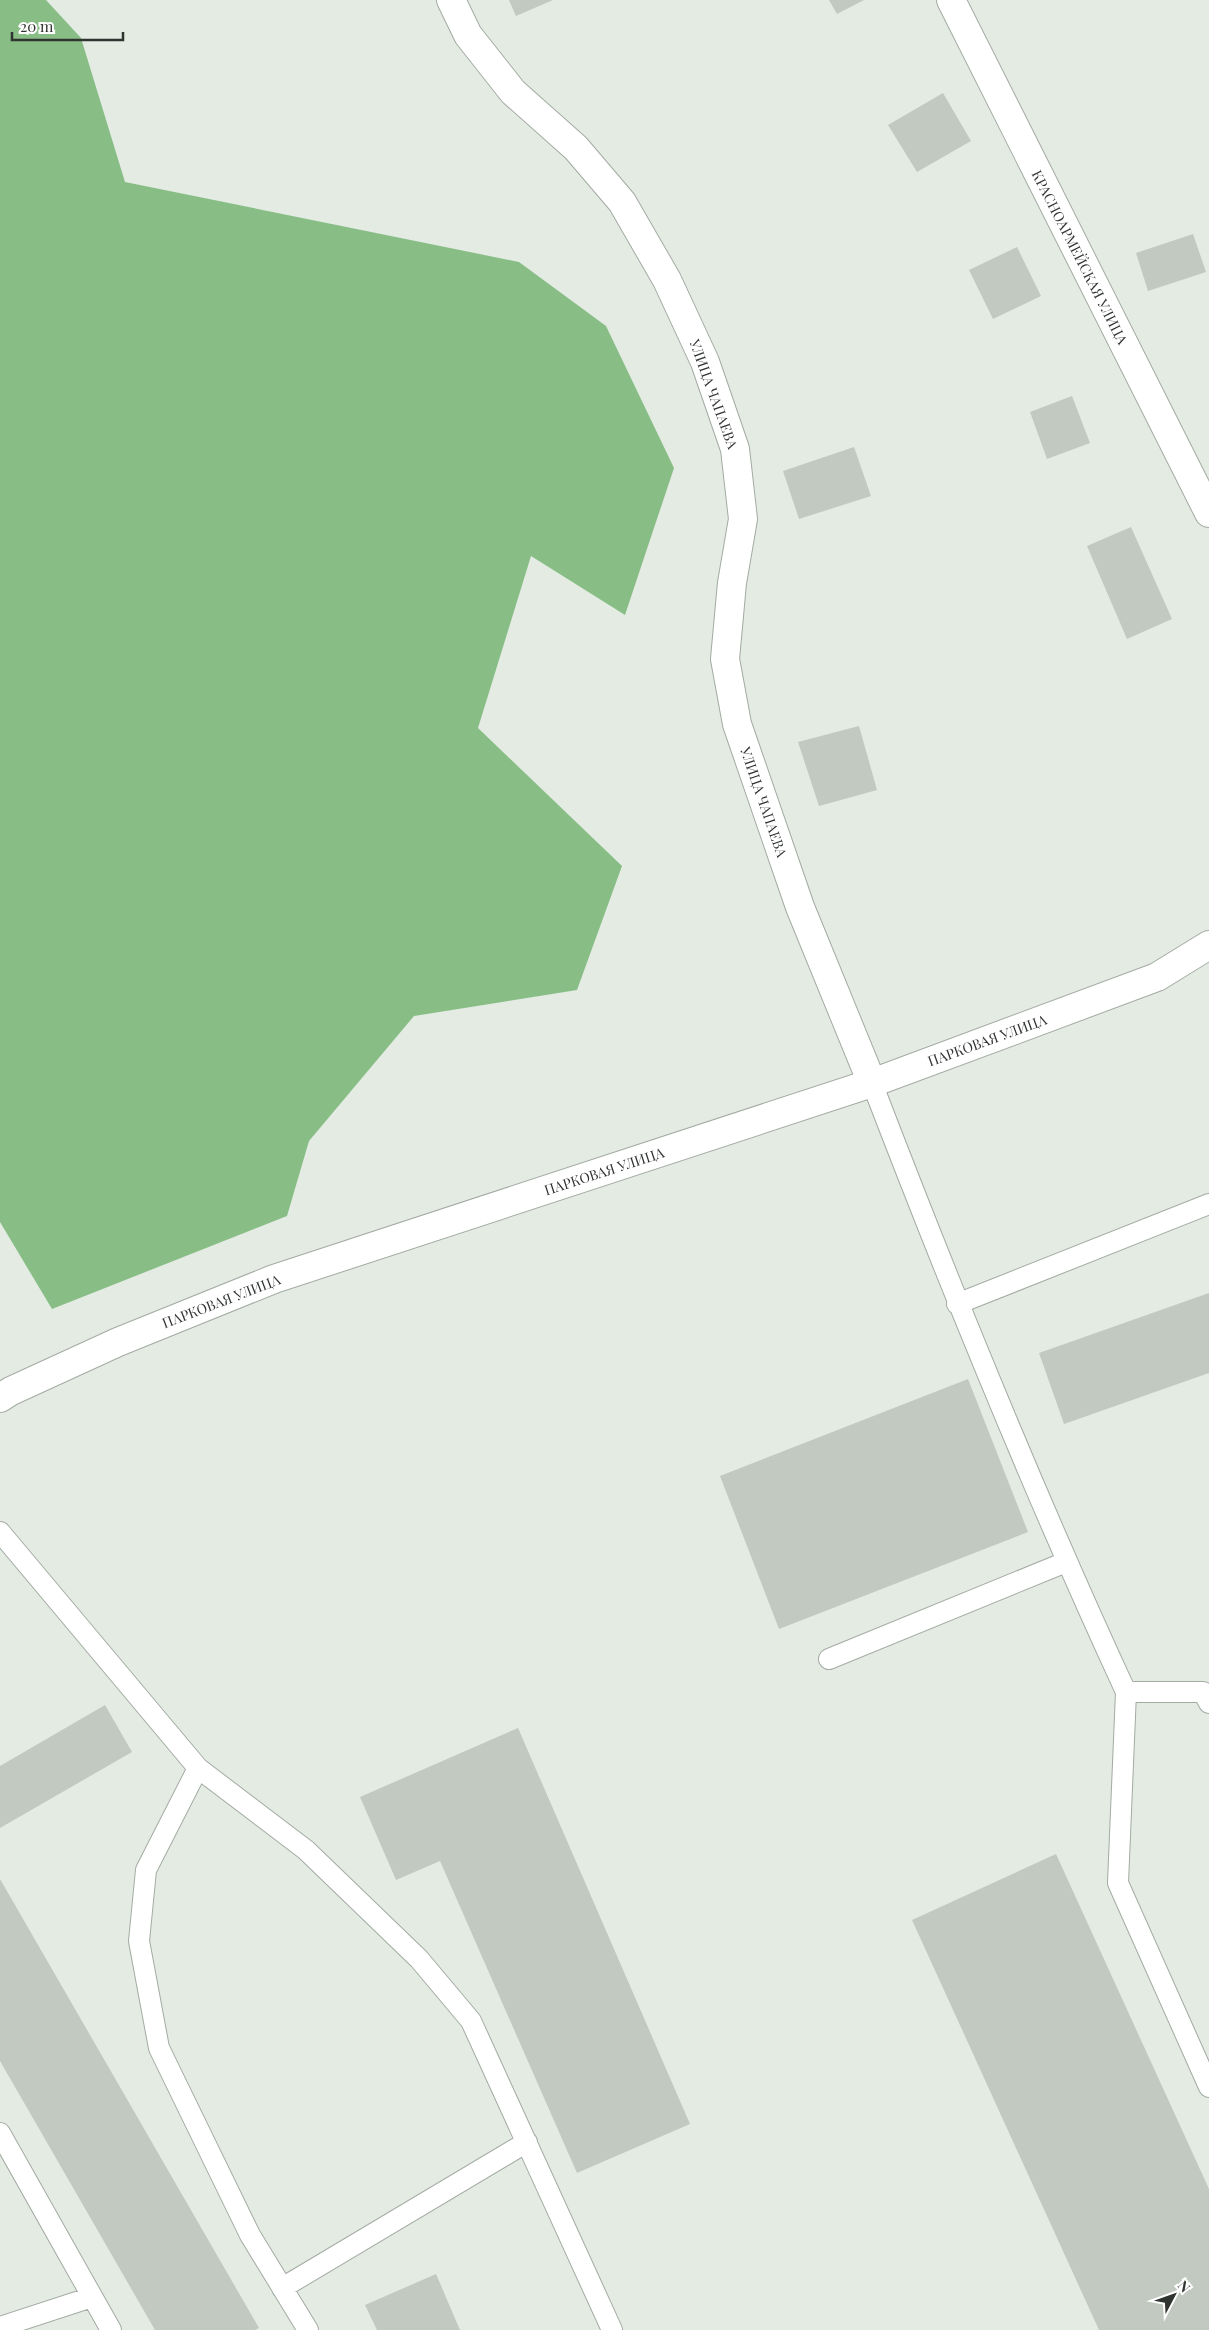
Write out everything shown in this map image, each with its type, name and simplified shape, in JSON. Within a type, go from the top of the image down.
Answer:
[{"type":"street","name":"УЛИЦА ЧАПАЕВА","points":[[450,0],[468,35],[513,92],[576,148],[622,202],[667,280],[705,362],[735,448],[743,519],[732,583],[725,658],[737,724],[800,907],[872,1082]]},
{"type":"street","name":"КРАСНОАРМЕЙСКАЯ УЛИЦА","points":[[951,0],[1209,514]]},
{"type":"street","name":"ПАРКОВАЯ УЛИЦА","points":[[0,1398],[11,1391],[118,1342],[274,1279],[872,1082],[1157,977],[1209,945]]},
{"type":"lane","points":[[872,1082],[957,1304],[1066,1562],[1126,1692],[1118,1883],[1209,2087]]},
{"type":"lane","points":[[957,1304],[1209,1204]]},
{"type":"lane","points":[[0,1532],[198,1768],[306,1850],[419,1959],[471,2021],[612,2330]]},
{"type":"lane","points":[[829,1659],[1066,1562]]},
{"type":"lane","points":[[1126,1692],[1207,1695]]},
{"type":"lane","points":[[198,1768],[146,1870],[140,1941],[160,2048],[250,2235],[308,2330]]},
{"type":"lane","points":[[0,2133],[112,2330]]},
{"type":"lane","points":[[282,2288],[527,2142]]},
{"type":"lane","points":[[0,2327],[92,2297]]},
{"type":"green space","points":[[0,0],[46,0],[81,38],[125,182],[519,262],[606,326],[674,468],[625,615],[531,556],[478,728],[622,866],[577,990],[414,1016],[309,1141],[287,1216],[52,1309],[0,1222]]},
{"type":"building","points":[[509,0],[553,0],[516,16]]},
{"type":"building","points":[[829,0],[864,0],[837,14]]},
{"type":"building","points":[[943,93],[971,141],[917,172],[888,125]]},
{"type":"building","points":[[1193,234],[1206,272],[1148,291],[1136,253]]},
{"type":"building","points":[[1017,247],[1041,296],[993,319],[969,270]]},
{"type":"building","points":[[1072,396],[1090,443],[1047,459],[1030,412]]},
{"type":"building","points":[[854,447],[871,496],[799,519],[783,471]]},
{"type":"building","points":[[1131,527],[1172,619],[1127,639],[1087,546]]},
{"type":"building","points":[[859,726],[877,790],[819,806],[798,742]]},
{"type":"building","points":[[1209,1293],[1209,1373],[1064,1424],[1039,1353]]},
{"type":"building","points":[[968,1379],[1028,1532],[779,1629],[720,1476]]},
{"type":"building","points":[[105,1705],[132,1752],[0,1828],[0,1766]]},
{"type":"building","points":[[518,1728],[690,2124],[577,2173],[440,1861],[396,1880],[360,1797]]},
{"type":"building","points":[[1056,1854],[1209,2189],[1209,2330],[1099,2330],[912,1920]]},
{"type":"building","points":[[0,1879],[259,2328],[255,2330],[155,2330],[0,2061]]},
{"type":"building","points":[[436,2274],[460,2330],[377,2330],[365,2305]]}]
